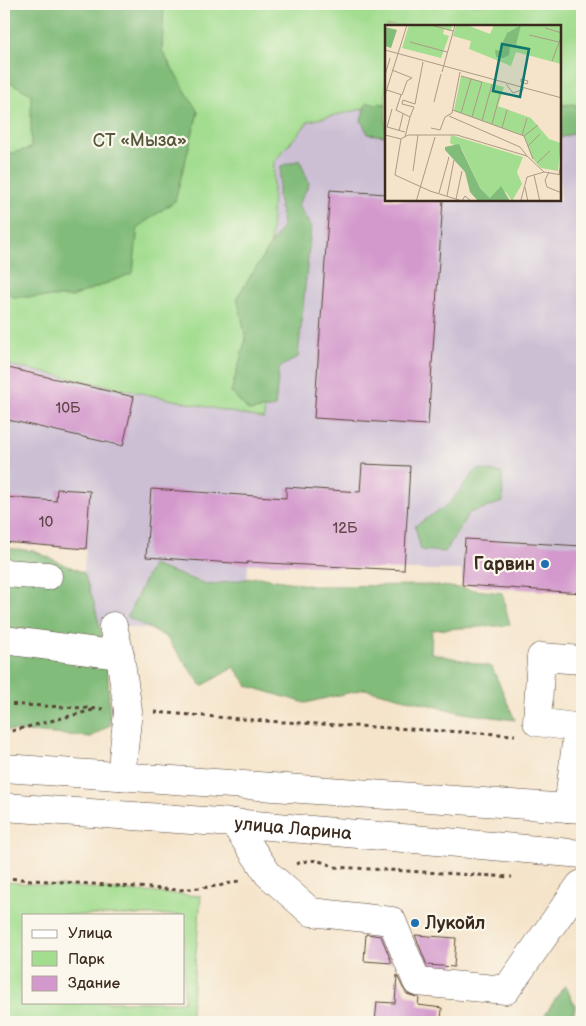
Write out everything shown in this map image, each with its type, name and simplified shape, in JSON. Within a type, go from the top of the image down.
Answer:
[{"type":"main road","points":[[4,573],[48,576]]},
{"type":"main road","points":[[113,626],[120,655],[128,711],[121,776]]},
{"type":"main road","points":[[4,640],[120,655]]},
{"type":"main road","points":[[4,768],[575,809],[580,728],[537,722],[541,657],[582,660]]},
{"type":"main road","name":"улица Ларина","points":[[4,807],[234,823],[582,854]]},
{"type":"main road","points":[[234,823],[268,874],[311,912],[392,921],[417,982],[506,990],[582,884]]},
{"type":"path","points":[[4,704],[519,736]]},
{"type":"path","points":[[4,733],[98,709]]},
{"type":"path","points":[[4,878],[179,890],[219,886],[268,874],[306,860],[318,860],[335,867],[512,877]]},
{"type":"shaded area","points":[[376,106],[385,107],[385,201],[561,201],[561,117],[582,118],[582,593],[462,585],[462,570],[404,570],[248,564],[243,637],[78,623],[86,549],[4,542],[4,364],[264,419],[274,162],[309,121]]},
{"type":"green space","name":"СТ «Мыза»","points":[[4,4],[582,4],[582,118],[561,117],[561,25],[385,25],[385,107],[376,106],[309,121],[274,162],[264,419],[4,364]]},
{"type":"green space","points":[[4,4],[164,4],[162,51],[198,112],[175,201],[138,227],[133,273],[72,297],[14,297],[4,291],[4,155],[31,148],[31,94],[4,79]]},
{"type":"green space","points":[[366,103],[385,104],[385,136],[368,134],[361,120]]},
{"type":"green space","points":[[575,104],[582,116],[582,130],[561,138],[561,105]]},
{"type":"green space","points":[[300,160],[309,184],[298,205],[311,227],[298,357],[279,368],[275,407],[249,411],[231,392],[246,338],[237,297],[283,226],[278,195],[281,166]]},
{"type":"green space","points":[[477,469],[502,473],[503,502],[469,513],[445,552],[421,550],[415,526],[449,504]]},
{"type":"green space","points":[[4,548],[34,551],[84,573],[94,603],[107,656],[110,725],[91,737],[4,730]]},
{"type":"green space","points":[[152,565],[209,585],[258,577],[313,586],[432,585],[502,593],[510,625],[432,630],[431,653],[492,667],[515,720],[463,713],[365,689],[305,703],[248,686],[234,667],[202,686],[166,637],[127,617]]},
{"type":"green space","points":[[4,882],[201,896],[190,1022],[4,1022]]},
{"type":"green space","points":[[565,985],[575,1006],[572,1022],[540,1022]]},
{"type":"building","points":[[330,190],[385,194],[385,201],[443,201],[428,425],[314,418]]},
{"type":"building","points":[[4,367],[134,397],[123,446],[4,419]]},
{"type":"building","points":[[362,464],[410,466],[404,570],[247,562],[247,564],[146,557],[151,489],[286,498],[286,487],[360,492]]},
{"type":"building","points":[[57,489],[90,491],[86,549],[4,542],[4,497],[56,501]]},
{"type":"building","points":[[465,539],[582,546],[582,593],[462,585]]},
{"type":"building","points":[[366,934],[381,936],[392,963],[364,961]]},
{"type":"building","points":[[415,935],[456,938],[454,967],[427,965]]},
{"type":"building","points":[[397,975],[407,994],[419,998],[418,1005],[442,1008],[441,1022],[375,1022],[377,1002],[395,1003]]},
{"type":"place","name":"Гарвин","points":[[545,564]]},
{"type":"place","name":"Лукойл","points":[[415,923]]}]
